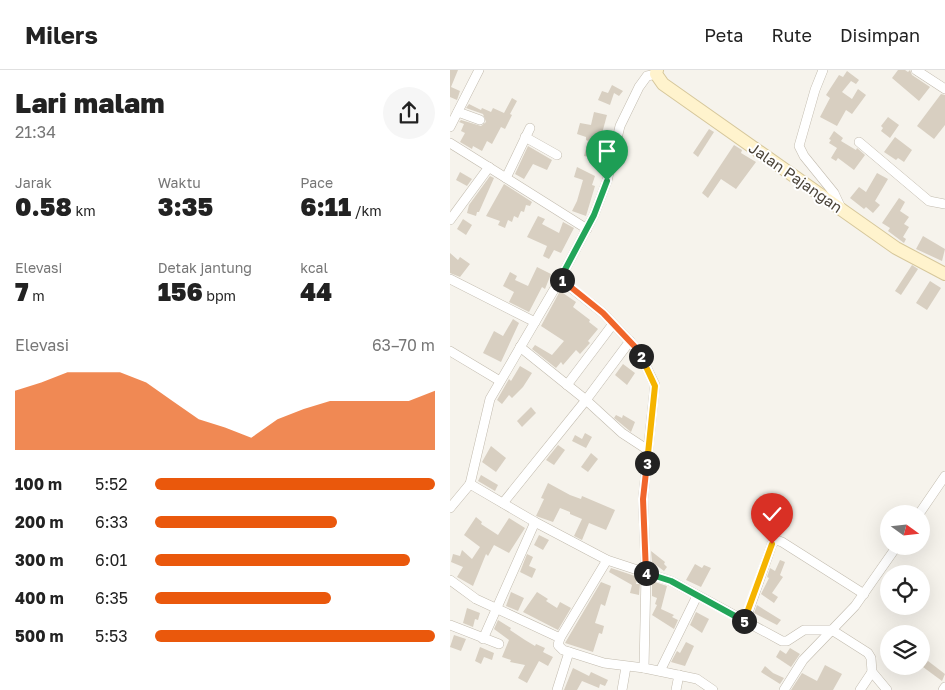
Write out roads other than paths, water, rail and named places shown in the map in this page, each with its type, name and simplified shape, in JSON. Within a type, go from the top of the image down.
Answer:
[{"type":"main road","name":"Jalan Pajangan","points":[[650,72],[663,84],[896,248],[945,274]]},
{"type":"street","points":[[450,127],[479,70]]},
{"type":"street","points":[[823,70],[815,90],[799,146],[804,156],[834,193],[841,209]]},
{"type":"street","points":[[916,70],[945,89]]},
{"type":"street","points":[[450,508],[470,484],[490,399],[560,279],[594,215],[607,181],[620,126],[639,87],[650,72]]},
{"type":"street","points":[[458,112],[480,120]]},
{"type":"street","points":[[506,178],[530,128]]},
{"type":"street","points":[[525,137],[557,154]]},
{"type":"street","points":[[859,142],[929,200],[945,204]]},
{"type":"street","points":[[450,143],[586,229]]},
{"type":"street","points":[[450,220],[489,167]]},
{"type":"street","points":[[450,278],[535,322]]},
{"type":"street","points":[[560,279],[613,324],[638,350],[655,386],[643,499],[646,574],[644,668]]},
{"type":"street","points":[[567,385],[613,324]]},
{"type":"street","points":[[503,503],[538,457],[586,400],[630,341]]},
{"type":"street","points":[[520,347],[586,400],[622,433],[648,450]]},
{"type":"street","points":[[450,351],[500,381]]},
{"type":"street","points":[[925,505],[945,476]]},
{"type":"street","points":[[470,484],[535,522],[607,560],[671,581],[784,642],[804,630],[833,631],[868,653],[872,658],[872,672],[860,690]]},
{"type":"street","points":[[483,639],[535,522]]},
{"type":"street","points":[[745,621],[772,544],[776,540],[864,594]]},
{"type":"street","points":[[784,690],[803,660],[833,631],[864,594],[891,555]]},
{"type":"street","points":[[607,560],[560,638],[559,647],[569,652],[626,667],[644,668],[697,679],[714,690]]},
{"type":"street","points":[[450,580],[476,599],[560,638]]},
{"type":"street","points":[[660,671],[697,596]]},
{"type":"street","points":[[450,625],[499,644]]},
{"type":"street","points":[[557,690],[569,652]]},
{"type":"street","points":[[622,690],[626,667]]},
{"type":"street","points":[[872,672],[887,690]]},
{"type":"street","points":[[676,690],[680,675]]}]
